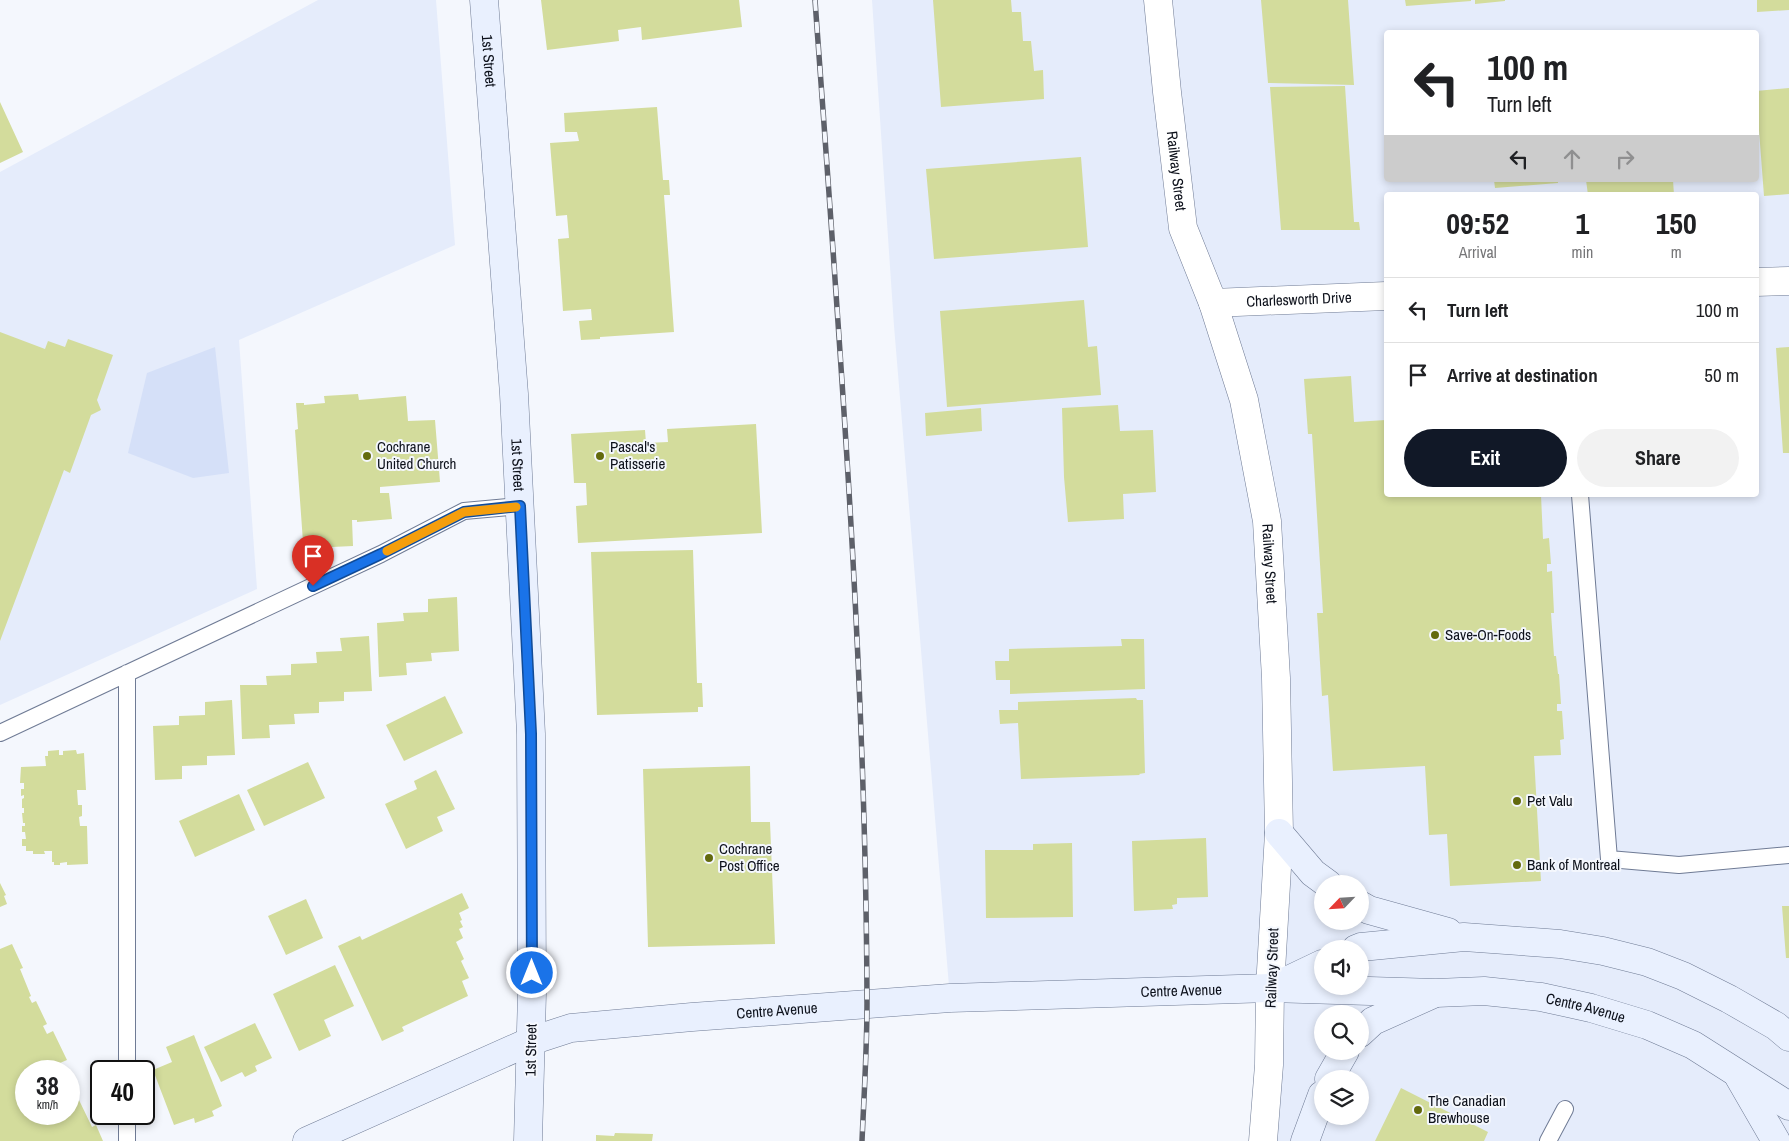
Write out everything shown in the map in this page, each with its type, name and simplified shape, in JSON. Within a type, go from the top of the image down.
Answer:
[{"type":"main road","name":"1st Street","points":[[484,0],[520,506],[531,734],[531,1041],[528,1141]]},
{"type":"main road","points":[[1279,833],[1316,875]]},
{"type":"main road","points":[[1369,910],[1464,937]]},
{"type":"main road","points":[[1369,946],[1464,937],[1560,944],[1647,962],[1683,976],[1728,999],[1776,1026],[1789,1036]]},
{"type":"main road","name":"Centre Avenue","points":[[1270,988],[1314,968]]},
{"type":"main road","name":"Centre Avenue","points":[[307,1141],[531,1041],[571,1028],[950,998],[1270,988],[1436,993],[1484,991],[1541,997],[1591,1008],[1647,1025],[1693,1046],[1789,1106]]},
{"type":"main road","points":[[1369,1024],[1373,1020],[1436,993]]},
{"type":"main road","points":[[1736,1072],[1776,1141]]},
{"type":"main road","points":[[1305,1141],[1314,1117]]},
{"type":"street","name":"Railway Street","points":[[1158,0],[1183,228],[1213,303],[1244,400],[1267,521],[1276,678],[1279,833],[1270,988],[1269,1065],[1263,1141]]},
{"type":"street","points":[[1759,282],[1789,281]]},
{"type":"street","name":"Charlesworth Drive","points":[[1213,303],[1384,296]]},
{"type":"lane","points":[[1580,497],[1609,859],[1679,865],[1789,856]]},
{"type":"lane","points":[[0,733],[381,554],[464,512],[520,506]]},
{"type":"lane","points":[[127,673],[127,1060]]},
{"type":"lane","points":[[1548,1141],[1565,1109]]},
{"type":"lane","points":[[127,1125],[127,1141]]},
{"type":"shaded area","points":[[318,0],[436,0],[455,245],[239,340],[257,589],[0,705],[0,172]]},
{"type":"shaded area","points":[[872,0],[1789,0],[1789,1141],[1263,1141],[1270,988],[950,998],[894,326]]},
{"type":"shaded area","points":[[215,347],[229,473],[193,478],[128,453],[147,373]]},
{"type":"building","points":[[541,0],[739,0],[742,27],[642,40],[641,27],[618,30],[619,41],[547,50]]},
{"type":"building","points":[[933,0],[1011,0],[1012,12],[1021,12],[1023,41],[1031,41],[1034,71],[1043,70],[1044,99],[941,107]]},
{"type":"building","points":[[1261,0],[1348,0],[1354,85],[1268,83]]},
{"type":"building","points":[[1405,0],[1471,0],[1471,1],[1406,6]]},
{"type":"building","points":[[1475,0],[1505,0],[1505,1],[1475,4]]},
{"type":"building","points":[[1757,0],[1789,0],[1789,10],[1757,12]]},
{"type":"building","points":[[1345,86],[1354,222],[1359,222],[1360,230],[1281,230],[1270,87]]},
{"type":"building","points":[[1789,88],[1789,194],[1764,196],[1759,130],[1759,91]]},
{"type":"building","points":[[0,102],[23,152],[0,163]]},
{"type":"building","points":[[657,107],[663,180],[669,180],[670,195],[664,195],[674,332],[581,340],[579,321],[592,320],[591,309],[563,311],[558,239],[569,238],[567,215],[556,216],[550,143],[579,141],[577,132],[565,132],[564,113]]},
{"type":"building","points":[[1081,157],[1088,247],[934,259],[926,169]]},
{"type":"building","points":[[1494,182],[1558,182],[1558,183],[1495,188]]},
{"type":"building","points":[[1586,182],[1673,182],[1674,192],[1588,192]]},
{"type":"building","points":[[1084,300],[1088,347],[1097,346],[1101,395],[947,407],[940,311]]},
{"type":"building","points":[[0,332],[45,349],[48,341],[65,347],[68,339],[113,355],[97,400],[101,410],[91,415],[70,473],[64,470],[0,641]]},
{"type":"building","points":[[1789,347],[1789,453],[1783,453],[1776,348]]},
{"type":"building","name":"Save-On-Foods","points":[[1351,376],[1354,422],[1384,420],[1384,497],[1541,497],[1543,539],[1549,538],[1551,564],[1547,564],[1547,572],[1552,571],[1554,613],[1551,613],[1554,656],[1556,656],[1559,674],[1561,704],[1557,704],[1557,711],[1562,711],[1564,739],[1560,740],[1561,755],[1534,756],[1541,881],[1450,886],[1447,834],[1429,835],[1425,766],[1333,771],[1328,695],[1322,696],[1317,613],[1323,613],[1312,434],[1308,434],[1304,379]]},
{"type":"building","name":"Cochrane United Church","points":[[358,394],[359,400],[406,396],[408,421],[435,420],[440,482],[380,487],[380,493],[389,493],[392,519],[357,522],[357,520],[352,520],[353,546],[332,547],[333,554],[304,556],[295,430],[298,429],[296,403],[304,403],[304,405],[325,403],[324,396]]},
{"type":"building","points":[[1118,405],[1120,431],[1153,430],[1156,492],[1123,494],[1124,519],[1068,522],[1064,477],[1062,408]]},
{"type":"building","points":[[981,408],[982,431],[926,436],[925,413]]},
{"type":"building","points":[[756,424],[762,533],[578,543],[576,506],[587,505],[586,483],[574,483],[571,434],[645,430],[646,443],[668,442],[667,429]]},
{"type":"building","points":[[693,550],[697,683],[702,683],[703,707],[698,707],[698,712],[597,715],[591,552]]},
{"type":"building","points":[[457,597],[459,651],[431,653],[432,661],[406,663],[407,675],[379,677],[377,623],[404,621],[403,613],[428,612],[428,599]]},
{"type":"building","points":[[369,636],[372,691],[344,692],[344,701],[319,702],[319,713],[294,714],[295,724],[269,725],[270,738],[242,739],[240,685],[267,685],[266,676],[291,675],[291,664],[317,663],[316,652],[342,651],[340,638]]},
{"type":"building","points":[[1121,639],[1144,639],[1145,689],[1010,694],[1010,680],[996,680],[995,661],[1009,661],[1009,649],[1122,646]]},
{"type":"building","points":[[445,696],[463,733],[404,761],[386,725]]},
{"type":"building","points":[[1136,698],[1137,700],[1143,700],[1145,773],[1140,775],[1021,779],[1018,723],[1000,724],[999,710],[1018,710],[1018,702]]},
{"type":"building","points":[[232,700],[235,755],[207,756],[207,765],[182,766],[182,779],[155,780],[153,726],[179,725],[179,716],[205,715],[205,702]]},
{"type":"building","points":[[59,750],[59,755],[63,755],[63,751],[76,750],[77,754],[84,753],[86,790],[77,790],[78,805],[82,805],[82,816],[79,817],[80,826],[87,826],[88,864],[67,865],[67,862],[54,865],[54,862],[52,862],[52,851],[44,851],[45,854],[33,854],[33,851],[26,851],[26,846],[22,846],[22,839],[26,839],[25,832],[22,832],[22,826],[25,826],[25,823],[23,823],[22,813],[24,813],[22,799],[24,795],[21,796],[21,789],[24,789],[24,783],[20,783],[21,767],[46,766],[45,756],[48,756],[48,751]]},
{"type":"building","points":[[308,762],[325,798],[264,826],[247,790]]},
{"type":"building","name":"Cochrane Post Office","points":[[750,766],[751,822],[770,822],[775,944],[648,947],[643,769]]},
{"type":"building","points":[[436,770],[455,809],[437,817],[443,831],[406,849],[385,804],[417,789],[414,781]]},
{"type":"building","points":[[239,794],[255,830],[195,857],[179,821]]},
{"type":"building","points":[[1206,838],[1208,897],[1177,898],[1177,904],[1172,905],[1173,909],[1134,911],[1132,841]]},
{"type":"building","points":[[1072,843],[1073,917],[986,918],[985,850],[1033,850],[1033,844]]},
{"type":"building","points":[[0,883],[6,895],[4,896],[7,904],[0,907]]},
{"type":"building","points":[[462,893],[469,908],[459,913],[463,927],[459,929],[463,938],[456,942],[464,959],[461,961],[469,978],[462,981],[468,996],[402,1027],[404,1031],[382,1041],[338,946],[360,936],[362,940]]},
{"type":"building","points":[[306,899],[323,938],[286,955],[268,916]]},
{"type":"building","points":[[1782,906],[1789,906],[1789,958],[1786,958]]},
{"type":"building","points":[[12,944],[23,968],[20,969],[31,996],[29,997],[32,1003],[36,1001],[47,1024],[43,1026],[47,1034],[53,1031],[67,1060],[15,1060],[15,1125],[80,1125],[80,1102],[90,1125],[92,1127],[96,1125],[103,1141],[0,1141],[0,949]]},
{"type":"building","points":[[335,965],[354,1006],[324,1020],[331,1036],[299,1051],[273,994]]},
{"type":"building","points":[[255,1023],[272,1058],[255,1066],[257,1071],[245,1077],[242,1072],[221,1082],[204,1047]]},
{"type":"building","points":[[194,1035],[222,1106],[212,1111],[214,1116],[195,1123],[194,1118],[174,1125],[155,1075],[155,1069],[172,1062],[166,1047]]},
{"type":"building","name":"The Canadian Brewhouse","points":[[1401,1088],[1488,1132],[1484,1141],[1375,1141]]},
{"type":"building","points":[[615,1133],[653,1134],[652,1141],[596,1141],[596,1135],[614,1136]]},
{"type":"railway","points":[[815,0],[850,501],[862,752],[867,1003],[862,1141]]},
{"type":"slow traffic","points":[[387,551],[464,512],[516,507]]},
{"type":"place","name":"Cochrane United Church","points":[[367,456]]},
{"type":"place","name":"Pascal's Patisserie","points":[[600,456]]},
{"type":"place","name":"Save-On-Foods","points":[[1435,635]]},
{"type":"place","name":"Pet Valu","points":[[1517,801]]},
{"type":"place","name":"Cochrane Post Office","points":[[709,858]]},
{"type":"place","name":"Bank of Montreal","points":[[1517,865]]},
{"type":"place","name":"The Canadian Brewhouse","points":[[1418,1110]]},
{"type":"route","points":[[313,586],[464,512],[520,506],[531,734],[532,973]]}]
